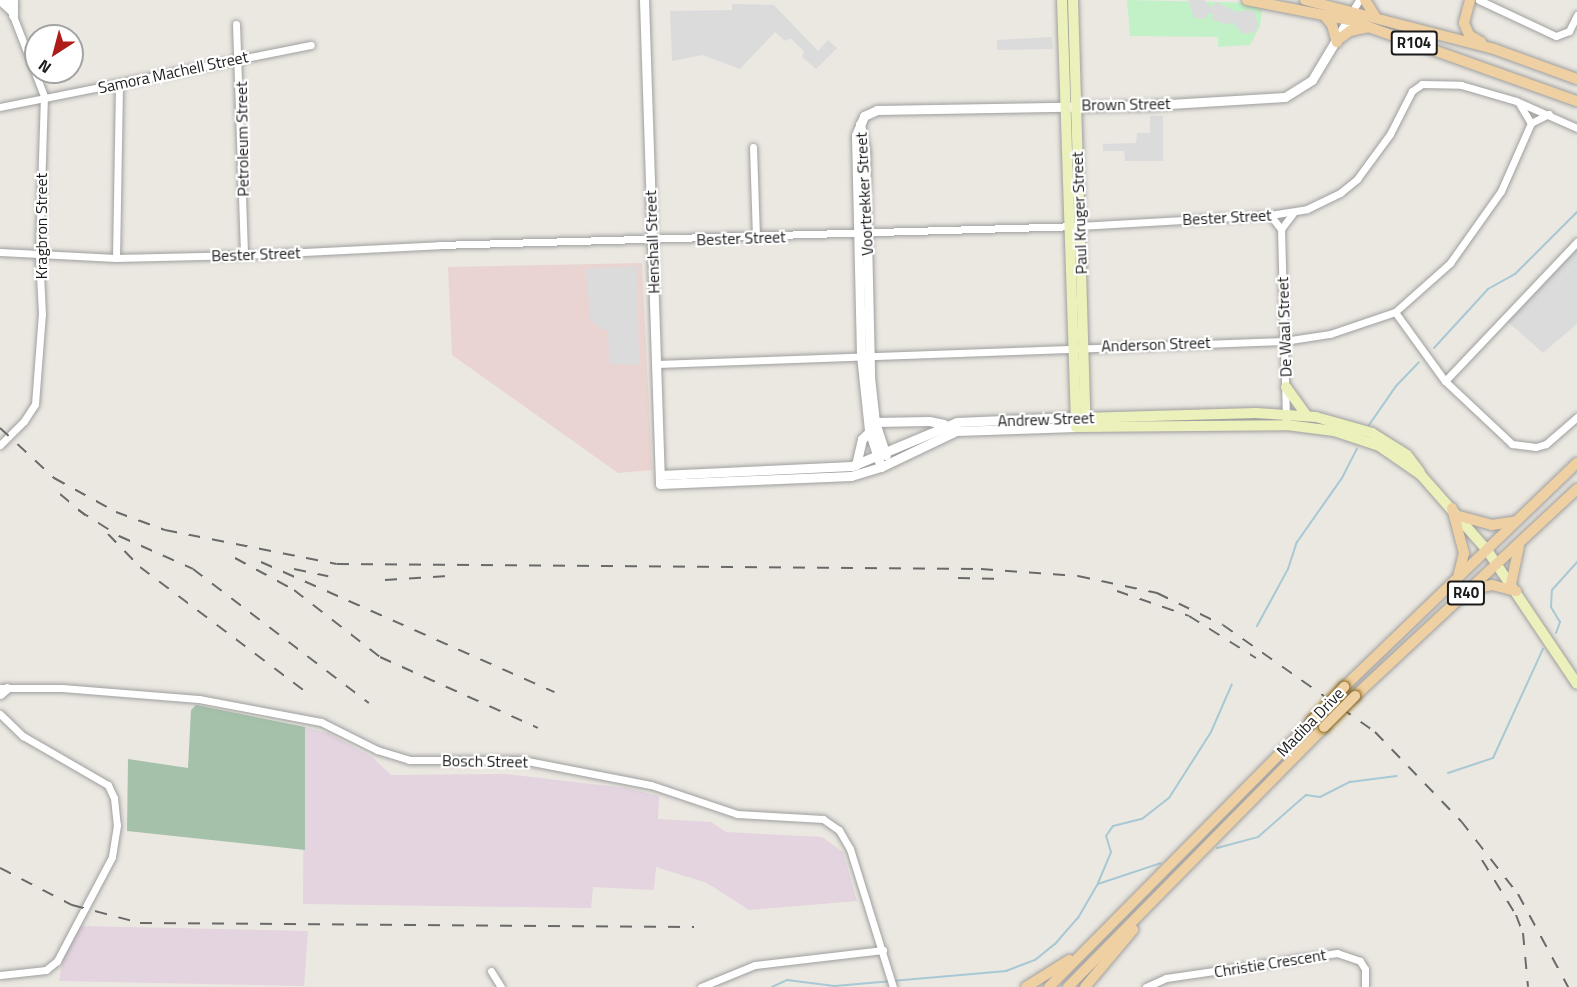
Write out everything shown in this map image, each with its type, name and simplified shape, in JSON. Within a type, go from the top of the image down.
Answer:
[{"type":"main road","name":"Paul Kruger Street","points":[[1062,0],[1070,105],[1080,422]]},
{"type":"main road","name":"Paul Kruger Street","points":[[1070,105],[1073,0]]},
{"type":"main road","name":"R104","points":[[1247,0],[1326,10],[1354,10],[1494,50],[1577,79]]},
{"type":"main road","name":"R104","points":[[1305,0],[1326,10]]},
{"type":"main road","points":[[1346,0],[1326,10],[1338,40],[1350,31],[1369,27]]},
{"type":"main road","points":[[1365,0],[1375,16]]},
{"type":"main road","points":[[1470,0],[1464,18],[1466,30],[1494,50]]},
{"type":"main road","name":"R104","points":[[1354,10],[1369,27],[1577,101]]},
{"type":"main road","points":[[1286,387],[1307,416]]},
{"type":"main road","name":"Andrew Street","points":[[1080,422],[1286,419],[1307,416],[1372,433],[1407,456],[1487,550],[1577,684]]},
{"type":"main road","name":"Andrew Street","points":[[1286,419],[1370,442],[1421,474]]},
{"type":"main road","name":"Madiba Drive","points":[[1049,987],[1344,687],[1577,463]]},
{"type":"main road","name":"Madiba Drive","points":[[1068,987],[1355,696],[1577,489]]},
{"type":"main road","points":[[1455,512],[1492,525],[1517,521]]},
{"type":"main road","points":[[1455,512],[1464,553],[1458,577]]},
{"type":"main road","points":[[1470,590],[1492,585],[1514,587],[1520,544]]},
{"type":"main road","points":[[1085,987],[1180,875]]},
{"type":"main road","points":[[1026,987],[1094,941]]},
{"type":"street","points":[[0,0],[12,8]]},
{"type":"street","name":"Kragbron Street","points":[[0,445],[28,416],[37,394],[42,314],[39,254],[44,96],[7,0]]},
{"type":"street","name":"Henshall Street","points":[[644,0],[661,480]]},
{"type":"street","points":[[1479,0],[1556,36],[1569,31],[1577,15]]},
{"type":"street","name":"Brown Street","points":[[860,124],[866,114],[877,110],[1285,97],[1312,80],[1354,10]]},
{"type":"street","name":"Petroleum Street","points":[[237,24],[240,57],[244,255]]},
{"type":"street","name":"Samora Machell Street","points":[[0,107],[44,96],[119,84],[240,57],[311,45]]},
{"type":"street","points":[[116,258],[119,84]]},
{"type":"street","name":"Bester Street","points":[[0,252],[116,258],[244,255],[439,245],[652,241],[1074,226],[1293,213],[1325,201],[1357,179],[1390,135],[1412,91],[1422,84],[1461,85],[1516,101]]},
{"type":"street","points":[[1516,101],[1577,128]]},
{"type":"street","points":[[1516,101],[1531,123],[1549,114]]},
{"type":"street","name":"Anderson Street","points":[[657,364],[1078,346],[1284,340],[1330,334],[1395,312],[1463,248],[1501,191],[1531,123]]},
{"type":"street","name":"Voortrekker Street","points":[[860,124],[856,135],[864,234],[865,355],[869,432],[885,465]]},
{"type":"street","points":[[753,147],[756,237]]},
{"type":"street","points":[[1270,215],[1281,229],[1293,213]]},
{"type":"street","name":"De Waal Street","points":[[1281,229],[1286,419]]},
{"type":"street","points":[[1445,381],[1577,242]]},
{"type":"street","points":[[1395,312],[1445,381],[1512,444],[1521,448],[1546,444],[1577,417]]},
{"type":"street","name":"Voortrekker Street","points":[[865,355],[881,454]]},
{"type":"street","points":[[875,422],[929,421],[944,424]]},
{"type":"street","name":"Andrew Street","points":[[661,480],[856,465],[944,424],[1080,422]]},
{"type":"street","name":"Andrew Street","points":[[661,480],[851,476],[885,465],[956,431],[1080,422]]},
{"type":"street","points":[[856,465],[862,455],[862,439],[869,432]]},
{"type":"street","name":"Bosch Street","points":[[2,690],[199,699],[321,722],[377,750],[409,760],[522,760],[651,785],[737,813],[823,819],[839,830],[850,849],[893,987]]},
{"type":"street","points":[[0,713],[23,736],[101,779],[111,790],[116,810],[116,844],[52,967],[37,972],[0,975]]},
{"type":"street","points":[[701,987],[755,965],[883,950]]},
{"type":"street","name":"Christie Crescent","points":[[1146,987],[1166,978],[1337,952],[1360,961],[1365,969],[1365,987]]},
{"type":"street","points":[[491,971],[501,987]]},
{"type":"shaded area","points":[[1188,0],[1204,0],[1211,8],[1216,2],[1236,12],[1249,10],[1255,13],[1258,26],[1255,32],[1243,34],[1232,22],[1228,25],[1211,19],[1214,15],[1209,13],[1205,19],[1194,18]]},
{"type":"shaded area","points":[[732,4],[774,5],[818,51],[828,40],[837,48],[816,69],[802,57],[804,51],[790,38],[785,41],[775,32],[740,69],[702,55],[672,61],[670,11],[732,10]]},
{"type":"shaded area","points":[[1052,37],[1053,49],[997,50],[997,40]]},
{"type":"shaded area","points":[[1150,116],[1163,116],[1163,161],[1125,161],[1124,151],[1103,151],[1103,144],[1136,143],[1137,133],[1150,133]]},
{"type":"shaded area","points":[[1577,246],[1577,324],[1543,353],[1507,321]]},
{"type":"shaded area","points":[[642,263],[652,470],[618,473],[452,355],[448,267]]},
{"type":"shaded area","points":[[637,266],[639,365],[609,364],[608,330],[602,330],[590,319],[586,269]]},
{"type":"shaded area","points":[[304,727],[328,733],[372,757],[391,775],[505,774],[626,788],[659,796],[658,819],[711,822],[726,832],[822,837],[843,852],[857,901],[749,910],[707,883],[656,867],[654,890],[593,887],[591,908],[303,904]]},
{"type":"shaded area","points":[[80,926],[308,931],[304,986],[59,981],[63,958]]},
{"type":"green space","points":[[1127,0],[1263,3],[1260,26],[1250,45],[1218,47],[1218,37],[1130,36]]},
{"type":"green space","points":[[196,705],[305,727],[305,850],[127,831],[128,759],[188,768],[191,710]]},
{"type":"waterway","points":[[1434,348],[1488,289],[1515,274],[1577,212]]},
{"type":"waterway","points":[[1369,425],[1396,386],[1419,362]]},
{"type":"waterway","points":[[1257,626],[1288,569],[1297,542],[1342,478],[1357,449]]},
{"type":"waterway","points":[[1556,633],[1560,622],[1551,607],[1552,590],[1577,562]]},
{"type":"waterway","points":[[1448,773],[1493,758],[1543,649]]},
{"type":"waterway","points":[[1098,883],[1111,852],[1106,836],[1113,826],[1142,819],[1169,798],[1211,732],[1232,684]]},
{"type":"waterway","points":[[1217,848],[1258,837],[1306,795],[1320,797],[1350,782],[1397,776]]},
{"type":"waterway","points":[[772,987],[787,980],[835,986],[1006,971],[1035,960],[1055,944],[1078,918],[1098,884],[1161,863]]},
{"type":"railway","points":[[0,428],[54,478],[116,512],[165,530],[337,564],[981,569],[1078,576],[1157,593],[1223,625],[1375,732],[1461,821],[1518,894],[1568,987]]},
{"type":"railway","points":[[60,494],[85,515]]},
{"type":"railway","points":[[78,510],[119,536],[193,569],[369,703]]},
{"type":"railway","points":[[108,534],[140,567],[311,696]]},
{"type":"railway","points":[[235,558],[294,590],[380,657],[538,728]]},
{"type":"railway","points":[[261,562],[554,692]]},
{"type":"railway","points":[[294,569],[328,576]]},
{"type":"railway","points":[[385,580],[448,576]]},
{"type":"railway","points":[[958,578],[1003,579]]},
{"type":"railway","points":[[1117,591],[1189,616],[1256,658]]},
{"type":"railway","points":[[1482,860],[1516,915],[1523,933],[1528,987]]},
{"type":"railway","points":[[0,868],[72,905],[140,923],[694,927]]}]
